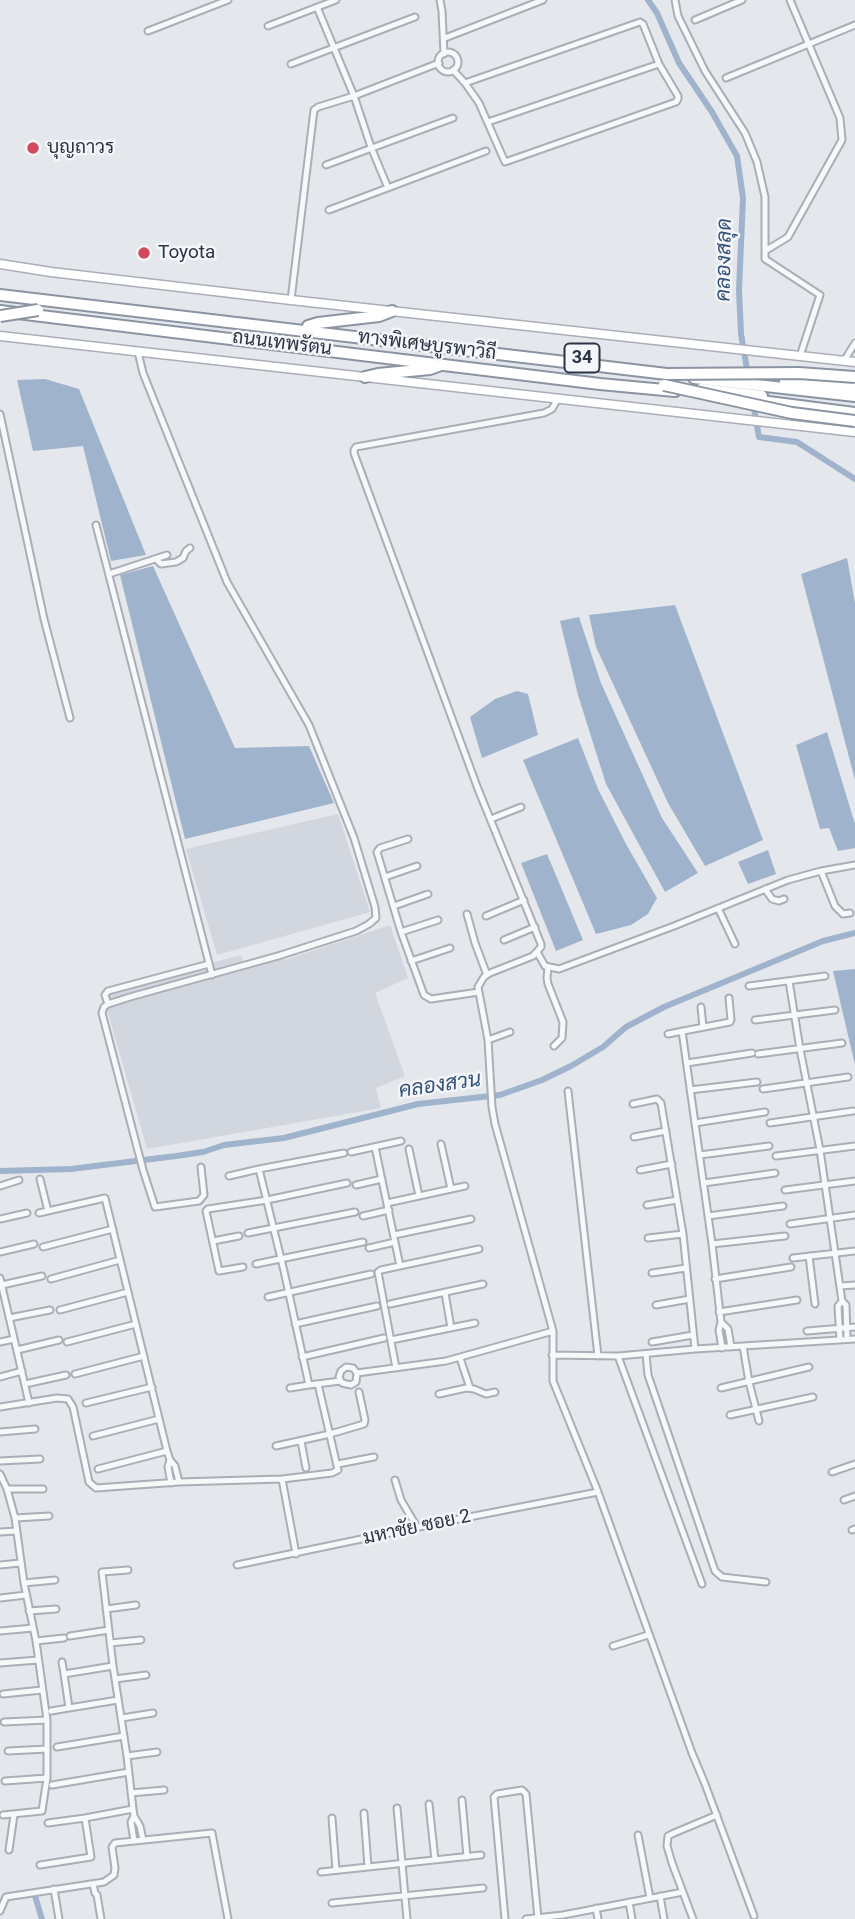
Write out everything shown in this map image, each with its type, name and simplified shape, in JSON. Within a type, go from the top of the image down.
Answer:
[{"type":"highway","points":[[0,285],[14,293]]},
{"type":"highway","points":[[0,293],[39,305]]},
{"type":"highway","name":"ถนนเทพรัตน","points":[[0,293],[855,388]]},
{"type":"highway","points":[[0,316],[39,305]]},
{"type":"highway","name":"ทางพิเศษบูรพาวิถี","points":[[0,308],[39,305],[665,379],[855,396]]},
{"type":"highway","name":"ถนนเทพรัตน","points":[[0,308],[855,413]]},
{"type":"highway","points":[[308,326],[379,316],[392,311]]},
{"type":"highway","points":[[365,377],[430,369],[443,364]]},
{"type":"highway","points":[[665,379],[799,373],[855,377]]},
{"type":"highway","points":[[665,379],[792,413],[855,421]]},
{"type":"highway","name":"ทางพิเศษบูรพาวิถี","points":[[665,379],[855,407]]},
{"type":"main road","name":"34","points":[[0,264],[291,300],[855,362]]},
{"type":"main road","name":"ถนนเทพรัตน","points":[[0,336],[855,432]]},
{"type":"street","points":[[148,31],[215,2],[228,0]]},
{"type":"street","points":[[268,26],[336,0]]},
{"type":"street","points":[[440,0],[444,54]]},
{"type":"street","points":[[444,38],[543,0]]},
{"type":"street","points":[[675,0],[678,16],[705,71],[732,110],[757,162],[765,197],[765,259],[820,295],[800,356]]},
{"type":"street","points":[[695,20],[743,0]]},
{"type":"street","points":[[765,251],[788,237],[842,140],[840,118],[790,0]]},
{"type":"street","points":[[317,7],[388,188]]},
{"type":"street","points":[[291,64],[415,17]]},
{"type":"street","points":[[453,70],[457,65],[457,58],[450,52],[439,57],[439,63],[444,70],[453,70],[479,103],[503,160],[509,162],[676,102],[678,96],[659,64],[643,24],[636,22],[465,83]]},
{"type":"street","points":[[726,78],[855,25]]},
{"type":"street","points":[[291,300],[314,110],[439,63]]},
{"type":"street","points":[[488,122],[659,64]]},
{"type":"street","points":[[326,165],[453,118]]},
{"type":"street","points":[[329,211],[486,151]]},
{"type":"street","points":[[844,361],[855,343]]},
{"type":"street","points":[[138,352],[143,373],[227,582],[309,725],[354,838],[376,918],[356,931],[104,1007],[102,1013],[155,1208],[199,1202],[204,1195],[201,1167]]},
{"type":"street","points":[[558,398],[552,409],[544,413],[356,447],[354,450],[491,819],[541,944],[533,956],[487,975],[478,987],[488,1040],[495,1124],[553,1331],[553,1381],[597,1492],[691,1753],[754,1916]]},
{"type":"street","points":[[0,414],[44,619],[70,718]]},
{"type":"street","points":[[96,525],[212,975]]},
{"type":"street","points":[[156,559],[161,564],[176,562],[183,558],[190,548]]},
{"type":"street","points":[[109,573],[167,555]]},
{"type":"street","points":[[491,819],[521,807]]},
{"type":"street","points":[[408,839],[378,849],[401,932],[425,995],[429,999],[479,992]]},
{"type":"street","points":[[537,952],[545,966],[559,969],[788,880],[855,865]]},
{"type":"street","points":[[385,877],[417,866]]},
{"type":"street","points":[[821,871],[835,906],[843,914],[850,913]]},
{"type":"street","points":[[765,889],[772,899],[784,899]]},
{"type":"street","points":[[394,906],[428,894]]},
{"type":"street","points":[[486,916],[524,900]]},
{"type":"street","points":[[718,908],[734,944]]},
{"type":"street","points":[[467,914],[487,975]]},
{"type":"street","points":[[401,932],[438,920]]},
{"type":"street","points":[[504,940],[535,928]]},
{"type":"street","points":[[411,961],[450,948]]},
{"type":"street","points":[[108,1004],[105,995],[108,991],[209,964]]},
{"type":"street","points":[[548,967],[548,984],[563,1022],[562,1038],[554,1046]]},
{"type":"street","points":[[749,986],[825,976]]},
{"type":"street","points":[[789,981],[820,1150],[842,1301],[846,1305],[847,1327],[844,1340]]},
{"type":"street","points":[[668,1034],[730,1022],[729,998]]},
{"type":"street","points":[[701,1007],[703,1027]]},
{"type":"street","points":[[755,1020],[835,1010]]},
{"type":"street","points":[[682,1031],[712,1244],[722,1348]]},
{"type":"street","points":[[488,1040],[510,1032]]},
{"type":"street","points":[[687,1063],[842,1043]]},
{"type":"street","points":[[763,1089],[848,1077]]},
{"type":"street","points":[[690,1090],[757,1082]]},
{"type":"street","points":[[569,1091],[598,1356]]},
{"type":"street","points":[[633,1104],[659,1100],[683,1234],[695,1349]]},
{"type":"street","points":[[769,1123],[853,1111]]},
{"type":"street","points":[[695,1123],[765,1112]]},
{"type":"street","points":[[634,1136],[666,1131]]},
{"type":"street","points":[[229,1176],[401,1141]]},
{"type":"street","points":[[442,1144],[451,1189]]},
{"type":"street","points":[[700,1155],[769,1146]]},
{"type":"street","points":[[776,1156],[855,1146]]},
{"type":"street","points":[[375,1147],[400,1266]]},
{"type":"street","points":[[409,1149],[419,1196]]},
{"type":"street","points":[[640,1170],[672,1164]]},
{"type":"street","points":[[259,1169],[309,1385]]},
{"type":"street","points":[[704,1183],[775,1173]]},
{"type":"street","points":[[40,1179],[48,1211]]},
{"type":"street","points":[[356,1185],[382,1179]]},
{"type":"street","points":[[0,1185],[19,1180]]},
{"type":"street","points":[[785,1190],[855,1181]]},
{"type":"street","points":[[243,1268],[219,1271],[206,1211],[208,1209],[267,1200],[347,1182]]},
{"type":"street","points":[[387,1203],[465,1186]]},
{"type":"street","points":[[39,1213],[104,1197],[167,1451],[179,1482]]},
{"type":"street","points":[[647,1205],[677,1200]]},
{"type":"street","points":[[708,1216],[783,1206]]},
{"type":"street","points":[[363,1216],[388,1210]]},
{"type":"street","points":[[247,1233],[355,1212]]},
{"type":"street","points":[[0,1219],[27,1213]]},
{"type":"street","points":[[790,1224],[855,1215]]},
{"type":"street","points":[[369,1248],[395,1238],[471,1219]]},
{"type":"street","points":[[43,1247],[113,1229]]},
{"type":"street","points":[[648,1238],[683,1234]]},
{"type":"street","points":[[213,1241],[239,1236]]},
{"type":"street","points":[[712,1244],[785,1236]]},
{"type":"street","points":[[256,1265],[363,1242]]},
{"type":"street","points":[[0,1252],[34,1244]]},
{"type":"street","points":[[396,1368],[388,1339],[379,1270],[479,1249]]},
{"type":"street","points":[[793,1258],[855,1251]]},
{"type":"street","points":[[810,1256],[815,1304]]},
{"type":"street","points":[[51,1279],[120,1260]]},
{"type":"street","points":[[715,1279],[791,1267]]},
{"type":"street","points":[[652,1273],[686,1268]]},
{"type":"street","points":[[268,1297],[371,1274]]},
{"type":"street","points":[[2,1285],[42,1276]]},
{"type":"street","points":[[0,1278],[3,1306],[9,1318],[29,1403]]},
{"type":"street","points":[[390,1304],[483,1284]]},
{"type":"street","points":[[840,1286],[855,1285]]},
{"type":"street","points":[[60,1310],[128,1292]]},
{"type":"street","points":[[445,1293],[451,1328]]},
{"type":"street","points":[[656,1305],[690,1299]]},
{"type":"street","points":[[719,1312],[797,1300]]},
{"type":"street","points":[[842,1301],[838,1306],[839,1328],[844,1340]]},
{"type":"street","points":[[295,1324],[377,1306]]},
{"type":"street","points":[[9,1318],[50,1310]]},
{"type":"street","points":[[721,1322],[728,1329],[732,1347]]},
{"type":"street","points":[[302,1357],[475,1323]]},
{"type":"street","points":[[67,1342],[136,1324]]},
{"type":"street","points":[[807,1331],[855,1327]]},
{"type":"street","points":[[357,1373],[460,1358],[553,1331]]},
{"type":"street","points":[[652,1342],[693,1335]]},
{"type":"street","points":[[0,1342],[14,1339]]},
{"type":"street","points":[[552,1355],[618,1356],[855,1339]]},
{"type":"street","points":[[17,1350],[59,1340]]},
{"type":"street","points":[[743,1346],[748,1382],[759,1421]]},
{"type":"street","points":[[646,1354],[648,1375],[715,1571],[722,1577],[766,1582]]},
{"type":"street","points":[[75,1374],[144,1356]]},
{"type":"street","points":[[618,1356],[702,1584]]},
{"type":"street","points":[[460,1358],[470,1388]]},
{"type":"street","points":[[721,1388],[808,1367]]},
{"type":"street","points":[[343,1368],[353,1368],[357,1373],[354,1384],[345,1385],[340,1381],[339,1374],[343,1368]]},
{"type":"street","points":[[0,1377],[22,1371]]},
{"type":"street","points":[[25,1384],[66,1375]]},
{"type":"street","points":[[290,1388],[340,1381]]},
{"type":"street","points":[[0,1407],[62,1398],[71,1402],[88,1477],[91,1486],[96,1488],[282,1479],[338,1470],[318,1384]]},
{"type":"street","points":[[86,1403],[152,1387]]},
{"type":"street","points":[[439,1394],[470,1388],[486,1394],[495,1392]]},
{"type":"street","points":[[276,1446],[330,1434],[365,1422],[359,1392]]},
{"type":"street","points":[[730,1415],[813,1397]]},
{"type":"street","points":[[93,1436],[159,1419]]},
{"type":"street","points":[[0,1432],[35,1429]]},
{"type":"street","points":[[301,1441],[306,1468]]},
{"type":"street","points":[[98,1469],[167,1451]]},
{"type":"street","points":[[338,1464],[374,1457]]},
{"type":"street","points":[[0,1461],[40,1458]]},
{"type":"street","points":[[170,1461],[168,1467],[171,1483]]},
{"type":"street","points":[[832,1472],[855,1464]]},
{"type":"street","points":[[0,1474],[15,1518],[20,1563],[36,1642],[47,1720],[47,1777],[42,1811],[3,1815]]},
{"type":"street","points":[[282,1479],[296,1553]]},
{"type":"street","points":[[395,1480],[401,1500],[416,1527]]},
{"type":"street","points":[[7,1489],[43,1489]]},
{"type":"street","name":"มหาชัย ซอย 2","points":[[236,1565],[597,1492]]},
{"type":"street","points":[[844,1500],[855,1496]]},
{"type":"street","points":[[0,1500],[10,1500]]},
{"type":"street","points":[[15,1518],[49,1516]]},
{"type":"street","points":[[0,1532],[17,1531]]},
{"type":"street","points":[[0,1565],[20,1563]]},
{"type":"street","points":[[128,1570],[102,1572],[129,1772],[134,1841]]},
{"type":"street","points":[[24,1583],[55,1580]]},
{"type":"street","points":[[0,1598],[26,1595]]},
{"type":"street","points":[[106,1609],[136,1605]]},
{"type":"street","points":[[29,1611],[56,1609]]},
{"type":"street","points":[[0,1631],[33,1628]]},
{"type":"street","points":[[36,1642],[109,1630]]},
{"type":"street","points":[[613,1646],[648,1635]]},
{"type":"street","points":[[110,1643],[141,1640]]},
{"type":"street","points":[[0,1663],[38,1660]]},
{"type":"street","points":[[62,1662],[69,1708]]},
{"type":"street","points":[[64,1674],[113,1666]]},
{"type":"street","points":[[115,1679],[146,1675]]},
{"type":"street","points":[[3,1694],[42,1690]]},
{"type":"street","points":[[51,1711],[118,1700]]},
{"type":"street","points":[[122,1718],[153,1713]]},
{"type":"street","points":[[4,1722],[47,1720]]},
{"type":"street","points":[[57,1747],[124,1736]]},
{"type":"street","points":[[8,1751],[47,1749]]},
{"type":"street","points":[[127,1756],[158,1752]]},
{"type":"street","points":[[52,1784],[129,1772]]},
{"type":"street","points":[[5,1781],[47,1777]]},
{"type":"street","points":[[131,1793],[164,1790]]},
{"type":"street","points":[[505,1919],[494,1797],[497,1794],[522,1790],[526,1794],[538,1918]]},
{"type":"street","points":[[462,1800],[467,1857]]},
{"type":"street","points":[[429,1804],[435,1860]]},
{"type":"street","points":[[397,1808],[407,1919]]},
{"type":"street","points":[[48,1823],[133,1809]]},
{"type":"street","points":[[364,1813],[368,1867]]},
{"type":"street","points":[[9,1850],[14,1815]]},
{"type":"street","points":[[693,1919],[667,1846],[668,1836],[717,1815]]},
{"type":"street","points":[[134,1816],[138,1820],[142,1840]]},
{"type":"street","points":[[40,1865],[91,1857],[85,1818]]},
{"type":"street","points":[[332,1818],[336,1870]]},
{"type":"street","points":[[97,1895],[104,1882],[114,1874],[116,1867],[112,1847],[115,1843],[212,1833],[228,1919]]},
{"type":"street","points":[[638,1835],[650,1898]]},
{"type":"street","points":[[321,1872],[481,1856]]},
{"type":"street","points":[[0,1911],[6,1897],[104,1882]]},
{"type":"street","points":[[93,1884],[101,1919]]},
{"type":"street","points":[[331,1903],[483,1888]]},
{"type":"street","points":[[54,1889],[59,1919]]},
{"type":"street","points":[[526,1919],[563,1917],[683,1892]]},
{"type":"street","points":[[660,1896],[664,1919]]},
{"type":"street","points":[[629,1902],[632,1919]]},
{"type":"street","points":[[596,1908],[598,1919]]},
{"type":"shaded area","points":[[338,814],[370,912],[217,955],[186,849]]},
{"type":"shaded area","points":[[390,925],[408,978],[375,993],[405,1076],[376,1088],[381,1108],[147,1149],[102,992],[241,955],[243,961],[281,950],[285,960]]},
{"type":"water","points":[[45,379],[79,389],[146,555],[111,561],[83,446],[33,451],[17,380]]},
{"type":"water","points":[[847,558],[855,603],[855,780],[801,574]]},
{"type":"water","points":[[153,566],[235,748],[309,746],[334,803],[185,839],[120,575]]},
{"type":"water","points":[[675,605],[763,840],[705,866],[668,803],[596,647],[589,615]]},
{"type":"water","points":[[579,617],[601,683],[662,818],[698,873],[665,892],[606,784],[578,695],[560,621]]},
{"type":"water","points":[[517,691],[528,694],[538,735],[482,758],[470,717],[495,699]]},
{"type":"water","points":[[827,732],[855,824],[855,848],[838,851],[829,828],[820,829],[796,745]]},
{"type":"water","points":[[578,738],[598,789],[657,898],[648,914],[631,925],[596,934],[523,760]]},
{"type":"water","points":[[768,850],[776,874],[748,884],[738,862]]},
{"type":"water","points":[[547,854],[583,940],[556,951],[521,863]]},
{"type":"water","points":[[855,969],[855,1065],[833,971]]},
{"type":"waterway","name":"คลองสลุด","points":[[648,0],[657,13],[679,63],[737,156],[743,198],[739,290],[741,334],[748,375]]},
{"type":"waterway","name":"คลองสลุด","points":[[753,403],[759,437],[797,442],[855,479]]},
{"type":"waterway","name":"คลองสวน","points":[[0,1171],[71,1169],[203,1152],[224,1145],[284,1138],[418,1104],[500,1095],[571,1066],[603,1047],[626,1027],[664,1007],[823,941],[855,933]]},
{"type":"waterway","points":[[35,1896],[42,1919]]},
{"type":"place","name":"บุญถาวร","points":[[33,148]]},
{"type":"place","name":"Toyota","points":[[144,253]]}]
